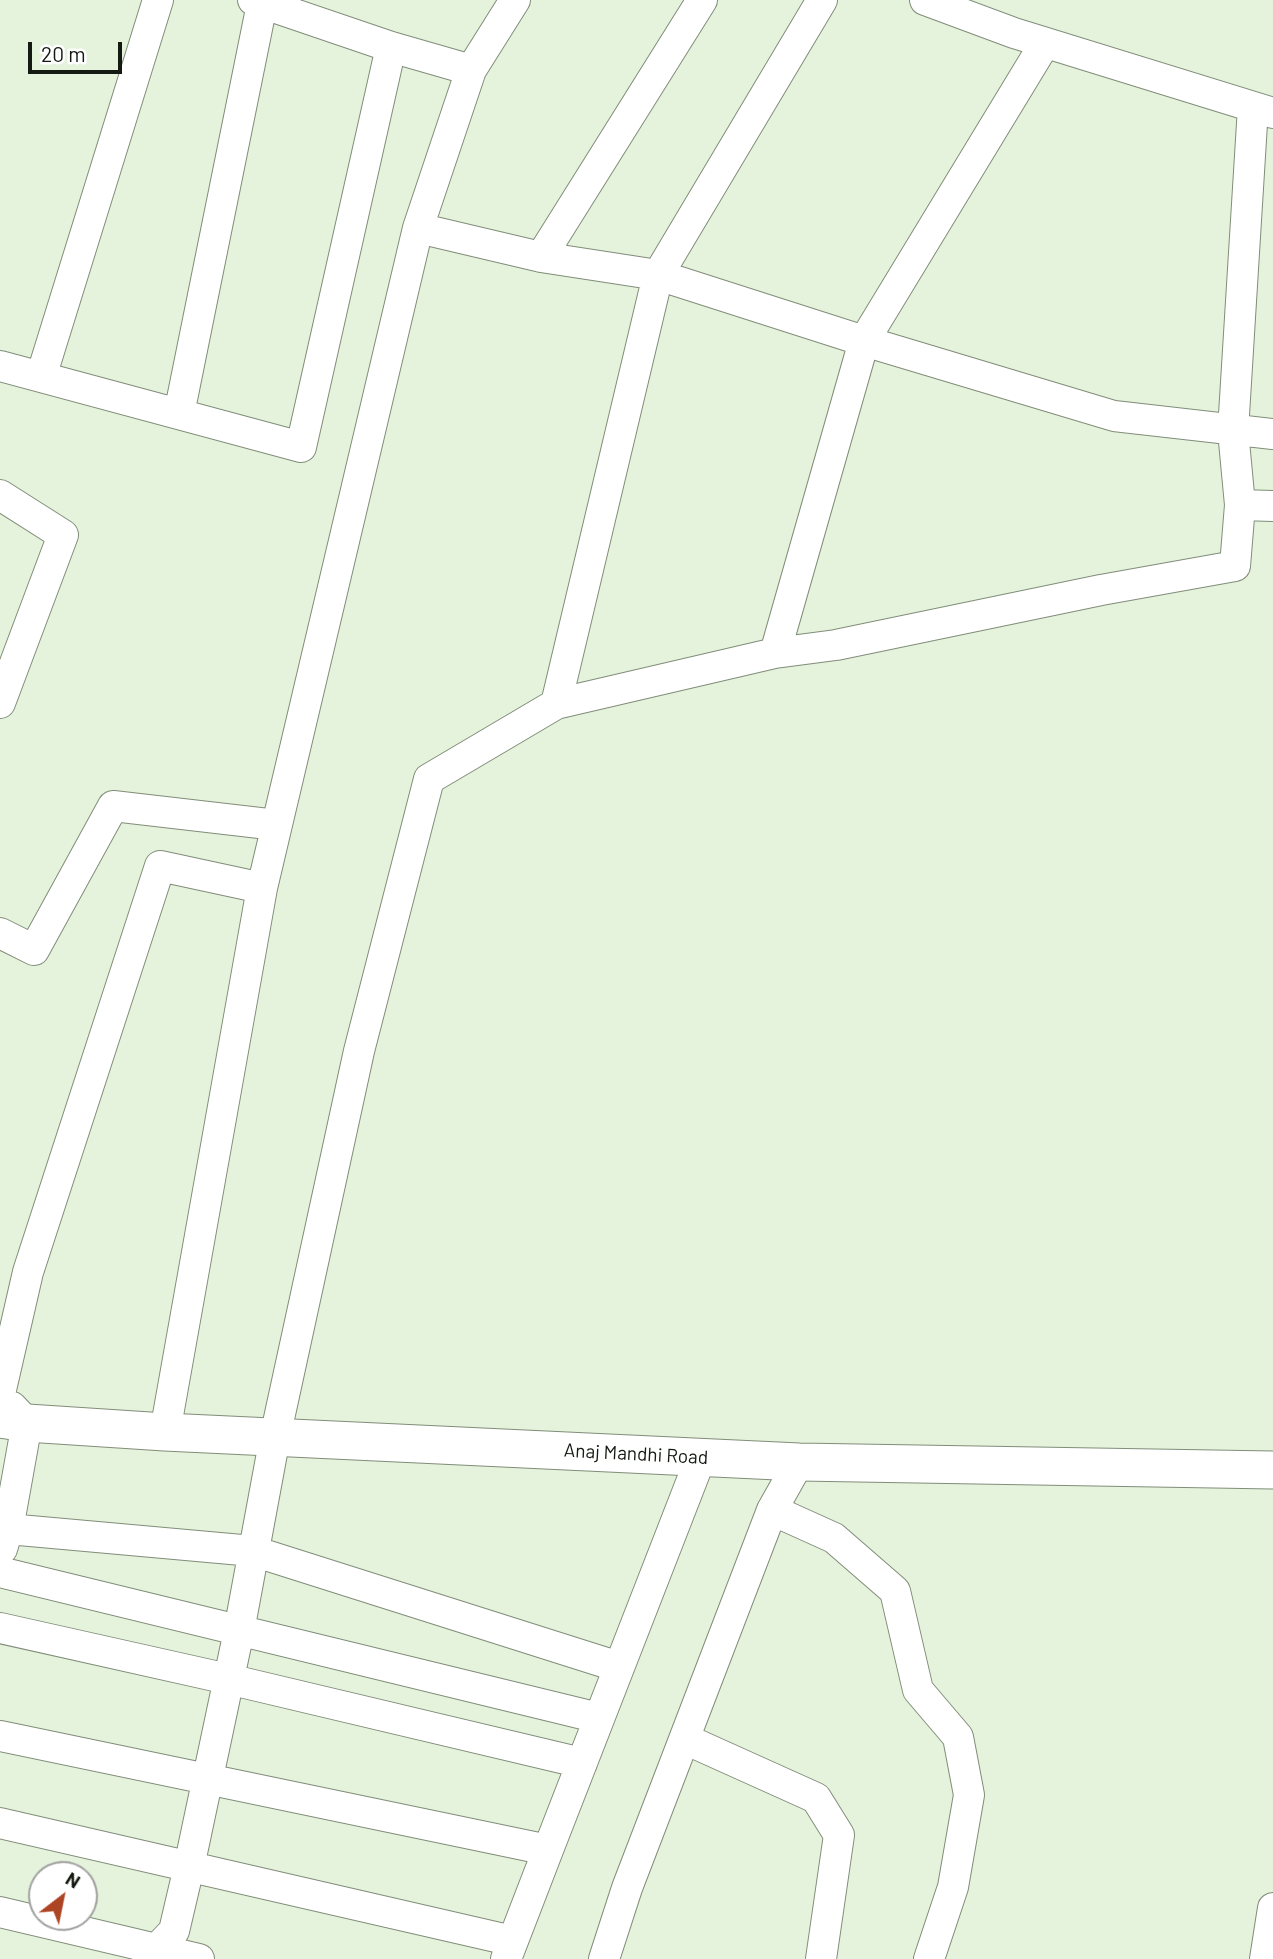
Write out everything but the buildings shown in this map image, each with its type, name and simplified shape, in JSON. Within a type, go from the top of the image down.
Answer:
[{"type":"street","points":[[41,377],[158,0]]},
{"type":"street","points":[[165,1432],[262,888],[418,228],[471,70],[515,0]]},
{"type":"street","points":[[541,257],[702,0]]},
{"type":"street","points":[[556,704],[658,275],[822,0]]},
{"type":"street","points":[[152,1954],[173,1931],[189,1867],[239,1631],[275,1437],[359,1051],[429,779],[556,704],[775,653],[836,645],[1101,590],[1235,566],[1240,505],[1233,431],[1263,110],[1045,43],[925,0]]},
{"type":"street","points":[[179,414],[260,1],[391,47],[471,70]]},
{"type":"street","points":[[775,653],[864,341],[1045,43]]},
{"type":"street","points":[[0,366],[301,447],[391,47]]},
{"type":"street","points":[[418,228],[541,257],[658,275],[864,341],[1114,416],[1273,434]]},
{"type":"street","points":[[0,495],[63,535],[0,702]]},
{"type":"street","points":[[1240,505],[1273,506]]},
{"type":"street","points":[[0,933],[34,950],[113,806],[276,825]]},
{"type":"street","points":[[262,888],[160,866],[28,1272],[0,1394],[13,1421],[4,1542],[253,1551],[620,1667]]},
{"type":"street","name":"Anaj Mandhi Road","points":[[13,1421],[165,1432],[799,1462],[1273,1470]]},
{"type":"street","points":[[0,1823],[189,1867],[510,1950],[701,1457]]},
{"type":"street","points":[[604,1959],[626,1888],[772,1510],[799,1462]]},
{"type":"street","points":[[772,1510],[834,1538],[895,1591],[918,1690],[958,1737],[969,1794],[953,1887],[929,1959]]},
{"type":"street","points":[[0,1572],[600,1718]]},
{"type":"street","points":[[0,1629],[228,1679],[582,1763]]},
{"type":"street","points":[[0,1736],[548,1850]]},
{"type":"street","points":[[685,1739],[816,1798],[839,1835],[821,1959]]},
{"type":"street","points":[[1265,1959],[1273,1908]]},
{"type":"street","points":[[0,1912],[152,1954],[199,1959]]}]
